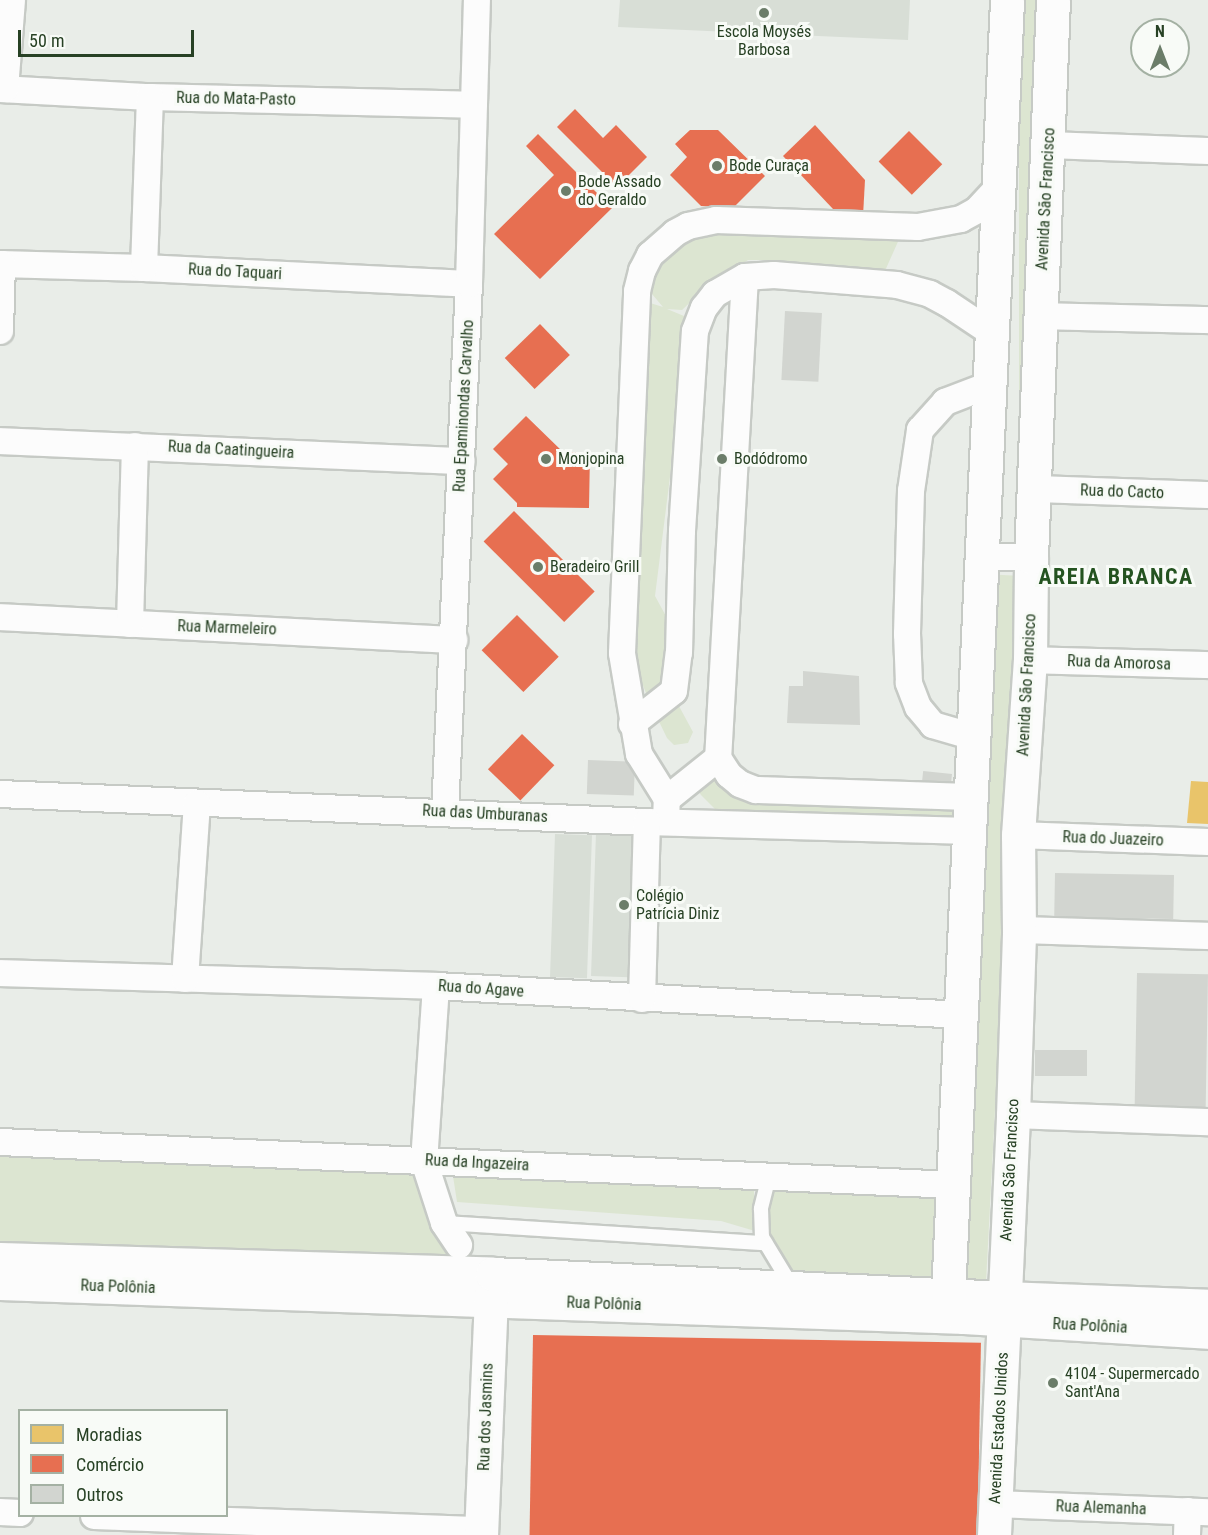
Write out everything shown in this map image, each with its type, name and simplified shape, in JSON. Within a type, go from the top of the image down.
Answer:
[{"type":"main road","points":[[956,1306],[953,1185],[1007,0]]},
{"type":"main road","name":"Avenida São Francisco","points":[[1005,1310],[1019,930],[1018,835],[1030,660],[1031,557],[1036,489],[1040,316],[1049,145],[1053,0]]},
{"type":"main road","name":"Rua Polônia","points":[[0,1259],[492,1287],[956,1306]]},
{"type":"main road","name":"Rua Polônia","points":[[0,1283],[792,1287],[1208,1332]]},
{"type":"main road","name":"Rua dos Jasmins","points":[[482,1532],[492,1287]]},
{"type":"main road","name":"Rua Polônia","points":[[1005,1310],[1208,1306]]},
{"type":"main road","name":"Avenida Estados Unidos","points":[[994,1519],[1005,1310]]},
{"type":"street","points":[[3,89],[12,0]]},
{"type":"street","name":"Rua Epaminondas Carvalho","points":[[445,812],[469,284],[472,105],[477,0]]},
{"type":"street","name":"Rua do Mata-Pasto","points":[[3,89],[150,97],[472,105]]},
{"type":"street","points":[[144,268],[150,97]]},
{"type":"street","points":[[1049,145],[1208,151]]},
{"type":"street","points":[[642,999],[660,814],[639,754],[632,724],[622,644],[637,291],[642,271],[650,255],[675,233],[688,226],[716,220],[918,227],[961,219],[977,210],[999,186]]},
{"type":"street","points":[[0,331],[1,264]]},
{"type":"street","name":"Rua do Taquari","points":[[1,264],[144,268],[469,284]]},
{"type":"street","points":[[632,724],[674,691],[677,672],[683,519],[695,331],[704,308],[714,294],[745,277],[774,275],[897,285],[930,294],[992,333]]},
{"type":"street","points":[[745,277],[718,758],[729,775],[740,784],[756,790],[971,797]]},
{"type":"street","points":[[1040,316],[1208,320]]},
{"type":"street","points":[[974,737],[933,725],[918,707],[909,683],[907,634],[911,491],[920,430],[945,402],[989,385]]},
{"type":"street","name":"Rua da Caatingueira","points":[[0,441],[462,461]]},
{"type":"street","points":[[130,624],[135,446]]},
{"type":"street","name":"Rua do Cacto","points":[[1036,489],[1208,495]]},
{"type":"street","points":[[983,557],[1031,557]]},
{"type":"street","name":"Rua Marmeleiro","points":[[0,617],[454,640]]},
{"type":"street","name":"Rua da Amorosa","points":[[1030,660],[1208,665]]},
{"type":"street","points":[[660,814],[718,758]]},
{"type":"street","name":"Rua das Umburanas","points":[[0,794],[197,804],[445,812],[660,814],[970,831]]},
{"type":"street","points":[[185,979],[197,804]]},
{"type":"street","name":"Rua do Juazeiro","points":[[1018,835],[1208,842]]},
{"type":"street","points":[[1019,930],[1208,936]]},
{"type":"street","name":"Rua do Agave","points":[[0,973],[436,986],[962,1015]]},
{"type":"street","points":[[436,986],[424,1161],[444,1223],[459,1245]]},
{"type":"street","points":[[1013,1115],[1208,1122]]},
{"type":"street","name":"Rua da Ingazeira","points":[[0,1142],[953,1185]]},
{"type":"street","points":[[0,1512],[18,1513]]},
{"type":"street","points":[[140,1517],[482,1532]]},
{"type":"street","name":"Rua Alemanha","points":[[994,1519],[1194,1519]]},
{"type":"lane","points":[[769,1176],[761,1209],[762,1236],[792,1287]]},
{"type":"lane","points":[[444,1223],[765,1243]]},
{"type":"shaded area","name":"Escola Moysés Barbosa","points":[[620,0],[910,0],[908,40],[618,27]]},
{"type":"shaded area","name":"Colégio Patrícia Diniz","points":[[596,833],[657,835],[652,978],[591,976]]},
{"type":"shaded area","points":[[555,834],[592,835],[587,978],[550,977]]},
{"type":"green space","points":[[1019,0],[1045,0],[1045,538],[1019,538]]},
{"type":"green space","points":[[736,232],[901,235],[884,273],[771,260],[748,260],[703,290],[682,310],[667,309],[684,316],[676,429],[655,596],[667,618],[667,684],[693,732],[688,743],[674,745],[667,738],[650,703],[630,653],[647,302],[663,307],[646,287],[656,264],[681,243],[705,236]]},
{"type":"green space","points":[[997,575],[1023,576],[986,1280],[960,1279]]},
{"type":"green space","points":[[703,753],[745,798],[792,804],[959,803],[958,817],[716,810],[701,795],[686,773]]},
{"type":"green space","points":[[0,1146],[417,1168],[467,1264],[0,1254]]},
{"type":"green space","points":[[453,1176],[754,1190],[755,1231],[721,1221],[457,1202]]},
{"type":"green space","points":[[787,1187],[940,1196],[935,1287],[797,1280],[767,1228],[767,1210],[772,1193]]},
{"type":"building: Moradias","points":[[1191,781],[1208,782],[1208,824],[1187,823]]},
{"type":"building: Comércio","points":[[575,109],[603,138],[616,125],[647,157],[617,187],[557,127]]},
{"type":"building: Comércio","points":[[815,125],[865,180],[863,216],[845,218],[833,209],[783,156]]},
{"type":"building: Comércio","name":"Bode Curaça","points":[[690,130],[718,130],[765,176],[733,208],[701,206],[670,175],[687,157],[675,144]]},
{"type":"building: Comércio","points":[[909,131],[942,164],[912,195],[879,161]]},
{"type":"building: Comércio","name":"Bode Assado do Geraldo","points":[[538,134],[612,208],[540,279],[494,234],[554,175],[526,146]]},
{"type":"building: Comércio","points":[[540,324],[570,355],[535,389],[505,358]]},
{"type":"building: Comércio","name":"Monjopina","points":[[526,416],[563,452],[590,453],[589,508],[517,507],[517,503],[493,479],[508,464],[493,449]]},
{"type":"building: Comércio","name":"Beradeiro Grill","points":[[514,511],[595,592],[564,622],[484,541]]},
{"type":"building: Comércio","points":[[517,615],[559,657],[523,692],[482,650]]},
{"type":"building: Comércio","points":[[522,734],[554,765],[520,801],[488,769]]},
{"type":"building: Comércio","points":[[533,1335],[981,1343],[978,1535],[530,1535]]},
{"type":"building: Outros","points":[[785,311],[822,313],[818,382],[781,380]]},
{"type":"building: Outros","points":[[803,671],[859,676],[860,725],[787,723],[789,686],[803,686]]},
{"type":"building: Outros","points":[[588,760],[635,762],[634,796],[587,794]]},
{"type":"building: Outros","points":[[923,771],[952,774],[950,793],[921,790]]},
{"type":"building: Outros","points":[[1055,873],[1174,875],[1173,919],[1054,917]]},
{"type":"building: Outros","points":[[1137,973],[1208,974],[1205,1117],[1135,1116]]},
{"type":"building: Outros","points":[[1035,1050],[1087,1050],[1087,1076],[1035,1076]]},
{"type":"place","name":"Escola Moysés Barbosa","points":[[764,13]]},
{"type":"place","name":"Bode Curaça","points":[[717,166]]},
{"type":"place","name":"Bode Assado do Geraldo","points":[[566,191]]},
{"type":"place","name":"Monjopina","points":[[546,459]]},
{"type":"place","name":"Bodódromo","points":[[722,459]]},
{"type":"place","name":"Beradeiro Grill","points":[[538,567]]},
{"type":"place","name":"Colégio Patrícia Diniz","points":[[624,905]]},
{"type":"place","name":"4104 - Supermercado Sant'Ana","points":[[1053,1383]]},
{"type":"district","name":"AREIA BRANCA","points":[[1116,577]]}]
